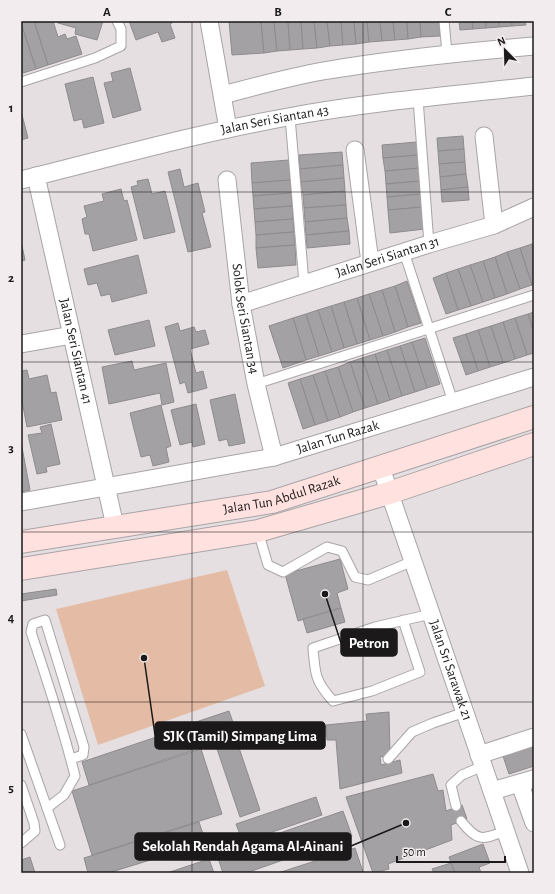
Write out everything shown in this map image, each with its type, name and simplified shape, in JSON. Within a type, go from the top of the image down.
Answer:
[{"type":"main road","name":"Jalan Tun Abdul Razak","points":[[21,542],[272,502],[534,417]]},
{"type":"main road","name":"Jalan Tun Abdul Razak","points":[[21,570],[258,531],[389,493],[534,444]]},
{"type":"street","points":[[209,21],[228,129]]},
{"type":"street","points":[[223,94],[322,71],[446,53],[534,46]]},
{"type":"street","name":"Jalan Seri Siantan 43","points":[[29,178],[228,129],[290,117],[418,99],[534,86]]},
{"type":"street","points":[[484,136],[494,225]]},
{"type":"street","points":[[355,150],[370,262]]},
{"type":"street","name":"Jalan Seri Siantan 41","points":[[29,178],[72,335],[115,526]]},
{"type":"street","name":"Solok Seri Siantan 34","points":[[227,180],[241,304],[256,384],[274,457]]},
{"type":"street","name":"Jalan Seri Siantan 31","points":[[241,304],[370,262],[494,225],[534,207]]},
{"type":"street","points":[[21,344],[72,335]]},
{"type":"street","name":"Jalan Tun Razak","points":[[21,502],[274,457],[534,377]]},
{"type":"street","name":"Jalan Sri Sarawak 21","points":[[380,468],[520,873]]},
{"type":"street","points":[[481,761],[534,737]]},
{"type":"street","points":[[492,791],[527,782],[534,823]]},
{"type":"lane","points":[[21,82],[95,58],[121,46],[121,29],[117,21]]},
{"type":"lane","points":[[444,21],[446,53]]},
{"type":"lane","points":[[418,99],[429,244]]},
{"type":"lane","points":[[290,117],[304,283]]},
{"type":"lane","points":[[404,252],[453,402]]},
{"type":"lane","points":[[256,384],[534,295]]},
{"type":"lane","points":[[258,531],[268,565],[283,572],[327,547],[342,551],[355,577],[368,580],[412,561]]},
{"type":"lane","points":[[403,620],[420,672],[372,691],[333,701],[322,689],[315,674],[313,648],[375,627],[403,620],[431,614]]},
{"type":"lane","points":[[47,808],[64,795],[75,776],[64,732],[31,632],[33,624],[45,620],[84,747],[83,755],[71,759]]},
{"type":"lane","points":[[388,759],[412,732],[465,712]]},
{"type":"lane","points":[[21,734],[60,845]]},
{"type":"lane","points":[[456,806],[451,785],[481,761]]},
{"type":"lane","points":[[21,785],[34,823],[35,831],[21,843]]},
{"type":"lane","points":[[461,821],[472,835],[487,839],[505,831]]},
{"type":"shaded area","points":[[227,570],[265,686],[98,745],[56,609]]},
{"type":"building","points":[[25,21],[34,21],[48,65],[36,69],[21,23]]},
{"type":"building","points":[[53,21],[58,37],[65,34],[67,39],[76,36],[82,54],[48,65],[35,23]]},
{"type":"building","points":[[58,21],[103,21],[97,40],[75,34],[76,28],[58,23]]},
{"type":"building","points":[[129,21],[171,21],[172,23],[170,24],[175,38],[162,42],[158,32],[136,40]]},
{"type":"building","points":[[229,21],[261,21],[264,53],[232,55]]},
{"type":"building","points":[[261,21],[274,21],[277,51],[264,53]]},
{"type":"building","points":[[274,21],[288,21],[290,50],[277,51]]},
{"type":"building","points":[[288,21],[301,21],[303,49],[290,50]]},
{"type":"building","points":[[301,21],[314,21],[317,48],[303,49]]},
{"type":"building","points":[[314,21],[327,21],[330,46],[317,48]]},
{"type":"building","points":[[327,21],[341,21],[343,45],[330,46]]},
{"type":"building","points":[[341,21],[354,21],[356,44],[343,45]]},
{"type":"building","points":[[354,21],[367,21],[369,42],[356,44]]},
{"type":"building","points":[[367,21],[380,21],[382,41],[369,42]]},
{"type":"building","points":[[380,21],[393,21],[395,40],[382,41]]},
{"type":"building","points":[[393,21],[407,21],[408,39],[395,40]]},
{"type":"building","points":[[407,21],[420,21],[421,37],[408,39]]},
{"type":"building","points":[[420,21],[439,21],[440,36],[421,37]]},
{"type":"building","points":[[459,21],[472,21],[473,29],[460,30]]},
{"type":"building","points":[[472,21],[486,21],[486,28],[473,29]]},
{"type":"building","points":[[486,21],[499,21],[499,27],[486,28]]},
{"type":"building","points":[[499,21],[512,21],[512,26],[499,27]]},
{"type":"building","points":[[512,21],[525,21],[526,25],[512,26]]},
{"type":"building","points":[[21,23],[36,69],[23,73],[21,68]]},
{"type":"building","points":[[130,68],[141,110],[113,118],[104,83],[113,81],[111,73]]},
{"type":"building","points":[[93,77],[104,123],[84,128],[82,119],[74,121],[65,84]]},
{"type":"building","points":[[21,111],[28,138],[21,140]]},
{"type":"building","points":[[463,136],[464,149],[438,151],[437,138]]},
{"type":"building","points":[[417,142],[418,155],[383,158],[382,145]]},
{"type":"building","points":[[464,149],[465,162],[439,164],[438,151]]},
{"type":"building","points":[[342,152],[343,165],[300,169],[299,155]]},
{"type":"building","points":[[418,155],[420,168],[385,171],[383,158]]},
{"type":"building","points":[[289,160],[290,180],[252,183],[251,163]]},
{"type":"building","points":[[465,162],[466,174],[440,177],[439,164]]},
{"type":"building","points":[[343,165],[344,178],[301,182],[300,169]]},
{"type":"building","points":[[420,168],[421,181],[386,184],[385,171]]},
{"type":"building","points":[[180,169],[184,187],[198,183],[205,212],[202,213],[211,247],[188,252],[168,172]]},
{"type":"building","points":[[466,174],[468,187],[441,190],[440,177]]},
{"type":"building","points":[[344,178],[345,191],[303,195],[301,182]]},
{"type":"building","points":[[148,179],[152,194],[165,191],[175,232],[144,239],[131,187],[138,185],[137,181]]},
{"type":"building","points":[[290,180],[291,193],[253,196],[252,183]]},
{"type":"building","points":[[421,181],[422,194],[387,197],[386,184]]},
{"type":"building","points":[[468,187],[469,200],[442,202],[441,190]]},
{"type":"building","points":[[121,189],[124,201],[127,200],[137,240],[93,251],[89,234],[85,234],[82,219],[87,217],[84,206],[104,201],[102,194]]},
{"type":"building","points":[[345,191],[346,205],[304,208],[303,195]]},
{"type":"building","points":[[291,193],[292,206],[254,209],[253,196]]},
{"type":"building","points":[[422,194],[423,207],[388,210],[387,197]]},
{"type":"building","points":[[346,205],[347,218],[305,222],[304,208]]},
{"type":"building","points":[[292,206],[293,219],[255,222],[254,209]]},
{"type":"building","points":[[423,207],[425,229],[390,233],[388,210]]},
{"type":"building","points":[[347,218],[349,231],[306,235],[305,222]]},
{"type":"building","points":[[293,219],[294,232],[256,235],[255,222]]},
{"type":"building","points":[[349,231],[350,244],[307,248],[306,235]]},
{"type":"building","points":[[294,232],[295,245],[256,248],[256,235]]},
{"type":"building","points":[[21,241],[25,260],[21,261]]},
{"type":"building","points":[[532,244],[534,249],[534,285],[532,285],[520,248]]},
{"type":"building","points":[[295,245],[296,265],[258,268],[256,248]]},
{"type":"building","points":[[520,248],[532,285],[520,289],[507,252]]},
{"type":"building","points":[[507,252],[520,289],[507,294],[495,257]]},
{"type":"building","points":[[138,255],[147,293],[112,302],[110,294],[101,296],[97,283],[88,285],[84,269]]},
{"type":"building","points":[[495,257],[507,294],[495,298],[483,261]]},
{"type":"building","points":[[483,261],[495,298],[483,302],[470,265]]},
{"type":"building","points":[[470,265],[483,302],[471,306],[458,269]]},
{"type":"building","points":[[458,269],[471,306],[458,310],[446,273]]},
{"type":"building","points":[[446,273],[458,310],[446,314],[433,278]]},
{"type":"building","points":[[407,281],[421,323],[408,327],[395,286]]},
{"type":"building","points":[[395,286],[408,327],[395,332],[382,290]]},
{"type":"building","points":[[382,290],[395,332],[383,336],[369,294]]},
{"type":"building","points":[[369,294],[383,336],[370,340],[357,298]]},
{"type":"building","points":[[357,298],[370,340],[357,344],[344,302]]},
{"type":"building","points":[[344,302],[357,344],[344,348],[331,306]]},
{"type":"building","points":[[331,306],[344,348],[332,352],[318,310]]},
{"type":"building","points":[[318,310],[332,352],[319,356],[306,314]]},
{"type":"building","points":[[534,312],[534,333],[528,314]]},
{"type":"building","points":[[306,314],[319,356],[306,360],[293,318]]},
{"type":"building","points":[[528,314],[534,333],[534,353],[527,355],[515,318]]},
{"type":"building","points":[[293,318],[306,360],[283,368],[269,326]]},
{"type":"building","points":[[515,318],[527,355],[515,359],[503,322]]},
{"type":"building","points":[[149,320],[155,346],[115,355],[108,330]]},
{"type":"building","points":[[503,322],[515,359],[503,363],[491,326]]},
{"type":"building","points":[[178,323],[180,331],[194,327],[196,332],[205,330],[209,344],[190,349],[196,373],[203,371],[207,388],[188,393],[185,382],[180,384],[165,327]]},
{"type":"building","points":[[491,326],[503,363],[490,367],[478,330]]},
{"type":"building","points":[[478,330],[490,367],[478,371],[466,334]]},
{"type":"building","points":[[466,334],[478,371],[466,375],[453,338]]},
{"type":"building","points":[[425,338],[440,384],[427,388],[412,342]]},
{"type":"building","points":[[412,342],[427,388],[415,392],[400,346]]},
{"type":"building","points":[[400,346],[415,392],[402,396],[387,350]]},
{"type":"building","points":[[387,350],[402,396],[390,400],[375,354]]},
{"type":"building","points":[[375,354],[390,400],[378,404],[362,358]]},
{"type":"building","points":[[362,358],[378,404],[365,408],[350,362]]},
{"type":"building","points":[[132,361],[134,370],[166,363],[174,402],[162,405],[160,393],[109,404],[102,367]]},
{"type":"building","points":[[350,362],[365,408],[353,412],[338,367]]},
{"type":"building","points":[[338,367],[353,412],[340,417],[325,371]]},
{"type":"building","points":[[27,370],[29,379],[47,375],[51,393],[56,392],[62,420],[27,427],[21,396],[21,371]]},
{"type":"building","points":[[325,371],[340,417],[328,421],[313,375]]},
{"type":"building","points":[[313,375],[328,421],[315,425],[300,379]]},
{"type":"building","points":[[300,379],[315,425],[303,429],[288,383]]},
{"type":"building","points":[[235,394],[245,443],[229,446],[227,439],[219,441],[210,400]]},
{"type":"building","points":[[196,404],[205,444],[193,447],[192,442],[180,445],[171,410]]},
{"type":"building","points":[[161,405],[171,446],[166,448],[169,462],[153,466],[150,455],[141,457],[130,413]]},
{"type":"building","points":[[51,424],[60,464],[46,467],[47,472],[37,474],[28,435],[42,433],[40,427]]},
{"type":"building","points":[[21,442],[30,490],[21,492]]},
{"type":"building","points":[[340,559],[348,589],[337,593],[341,608],[298,621],[285,574]]},
{"type":"building","points":[[56,589],[57,595],[21,601],[21,594]]},
{"type":"building","points":[[341,608],[345,622],[307,633],[303,619]]},
{"type":"building","points":[[229,711],[236,731],[203,743],[196,722]]},
{"type":"building","points":[[389,712],[390,755],[380,757],[381,765],[400,760],[402,773],[340,789],[336,740],[327,740],[326,725],[367,721],[366,714]]},
{"type":"building","points":[[195,724],[203,747],[89,785],[82,762]]},
{"type":"building","points":[[234,733],[260,810],[240,817],[214,740]]},
{"type":"building","points":[[534,746],[534,766],[509,774],[503,756]]},
{"type":"building","points":[[201,749],[222,814],[92,855],[72,791]]},
{"type":"building","points":[[433,774],[438,791],[443,790],[446,811],[462,805],[467,819],[451,825],[452,840],[388,864],[389,869],[373,873],[346,797]]},
{"type":"building","points":[[316,797],[322,815],[243,842],[236,824]]},
{"type":"building","points":[[343,811],[352,836],[246,873],[223,873],[217,855]]},
{"type":"building","points":[[199,822],[206,843],[108,873],[88,873],[84,858]]},
{"type":"building","points":[[483,844],[490,863],[479,867],[481,873],[455,873],[449,857]]},
{"type":"building","points":[[355,848],[363,872],[278,873]]},
{"type":"building","points":[[30,857],[35,873],[21,873],[21,860]]},
{"type":"building","points":[[209,859],[214,873],[167,873]]},
{"type":"building","points":[[451,863],[455,873],[434,873],[432,869]]},
{"type":"place","name":"Petron","points":[[325,594]]},
{"type":"place","name":"SJK (Tamil) Simpang Lima","points":[[144,658]]},
{"type":"place","name":"Sekolah Rendah Agama Al-Ainani","points":[[406,823]]}]
